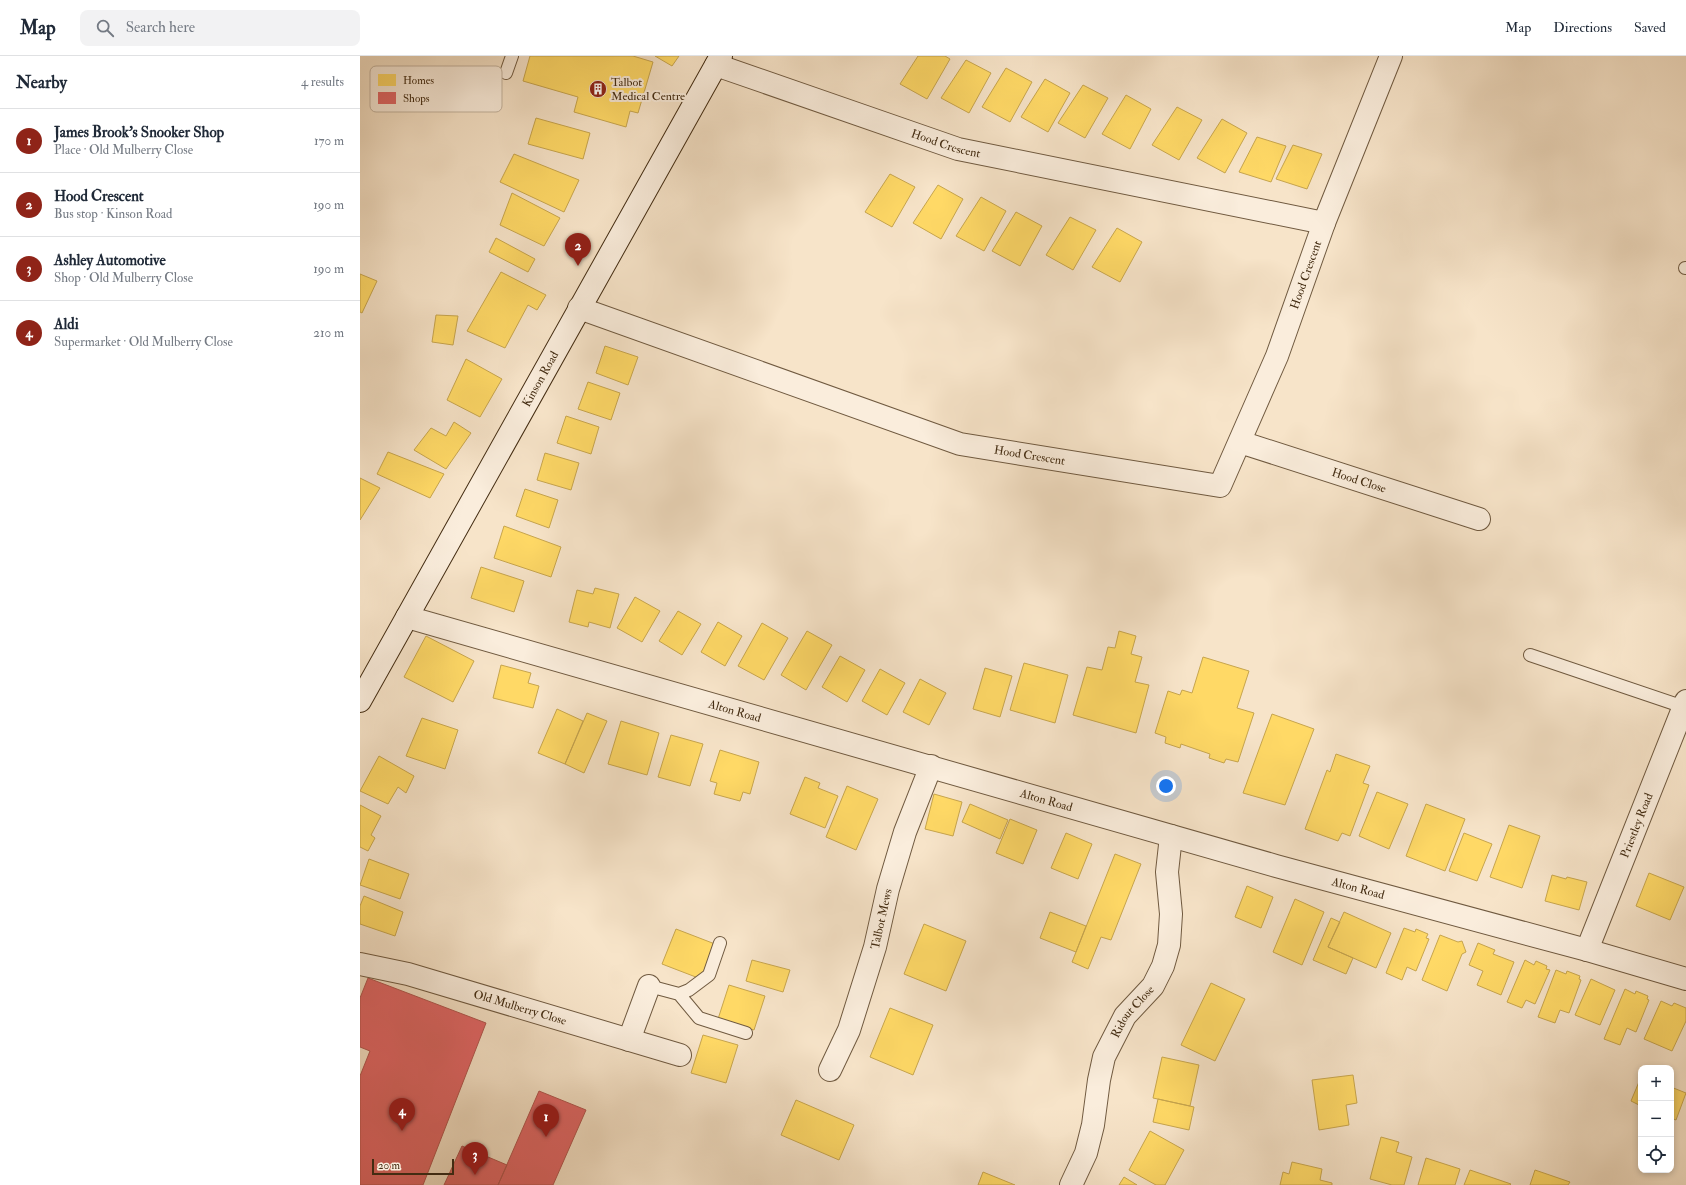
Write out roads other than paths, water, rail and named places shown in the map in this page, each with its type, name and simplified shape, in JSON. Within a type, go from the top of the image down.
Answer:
[{"type":"street","name":"Hood Crescent","points":[[579,308],[960,444],[1220,486],[1277,356],[1324,223],[1391,56]]},
{"type":"street","name":"Hood Crescent","points":[[718,60],[958,149],[1324,223]]},
{"type":"street","name":"Kinson Road","points":[[360,701],[718,60]]},
{"type":"street","name":"Hood Close","points":[[1240,442],[1479,519]]},
{"type":"street","name":"Alton Road","points":[[407,617],[1276,866],[1586,950],[1686,979]]},
{"type":"street","name":"Priestley Road","points":[[1586,950],[1685,704]]},
{"type":"street","name":"Talbot Mews","points":[[830,1070],[849,1030],[874,947],[888,889],[905,832],[930,766]]},
{"type":"street","name":"Ridout Close","points":[[1071,1185],[1086,1153],[1093,1125],[1099,1080],[1104,1057],[1125,1016],[1153,986],[1163,966],[1169,945],[1171,914],[1167,872],[1171,836]]},
{"type":"street","name":"Old Mulberry Close","points":[[360,964],[408,974],[680,1055]]},
{"type":"street","points":[[629,1040],[649,986]]},
{"type":"lane","points":[[506,73],[512,56]]},
{"type":"lane","points":[[1530,655],[1685,704]]},
{"type":"lane","points":[[679,994],[689,990],[709,975],[720,943]]},
{"type":"lane","points":[[649,986],[679,994],[699,1018],[746,1033]]},
{"type":"place","name":"Talbot Medical Centre","points":[[598,89]]},
{"type":"place","name":"Hood Crescent","points":[[578,266]]},
{"type":"place","name":"Aldi","points":[[402,1131]]},
{"type":"place","name":"James Brook's Snooker Shop","points":[[546,1137]]},
{"type":"place","name":"Ashley Automotive","points":[[475,1175]]}]
